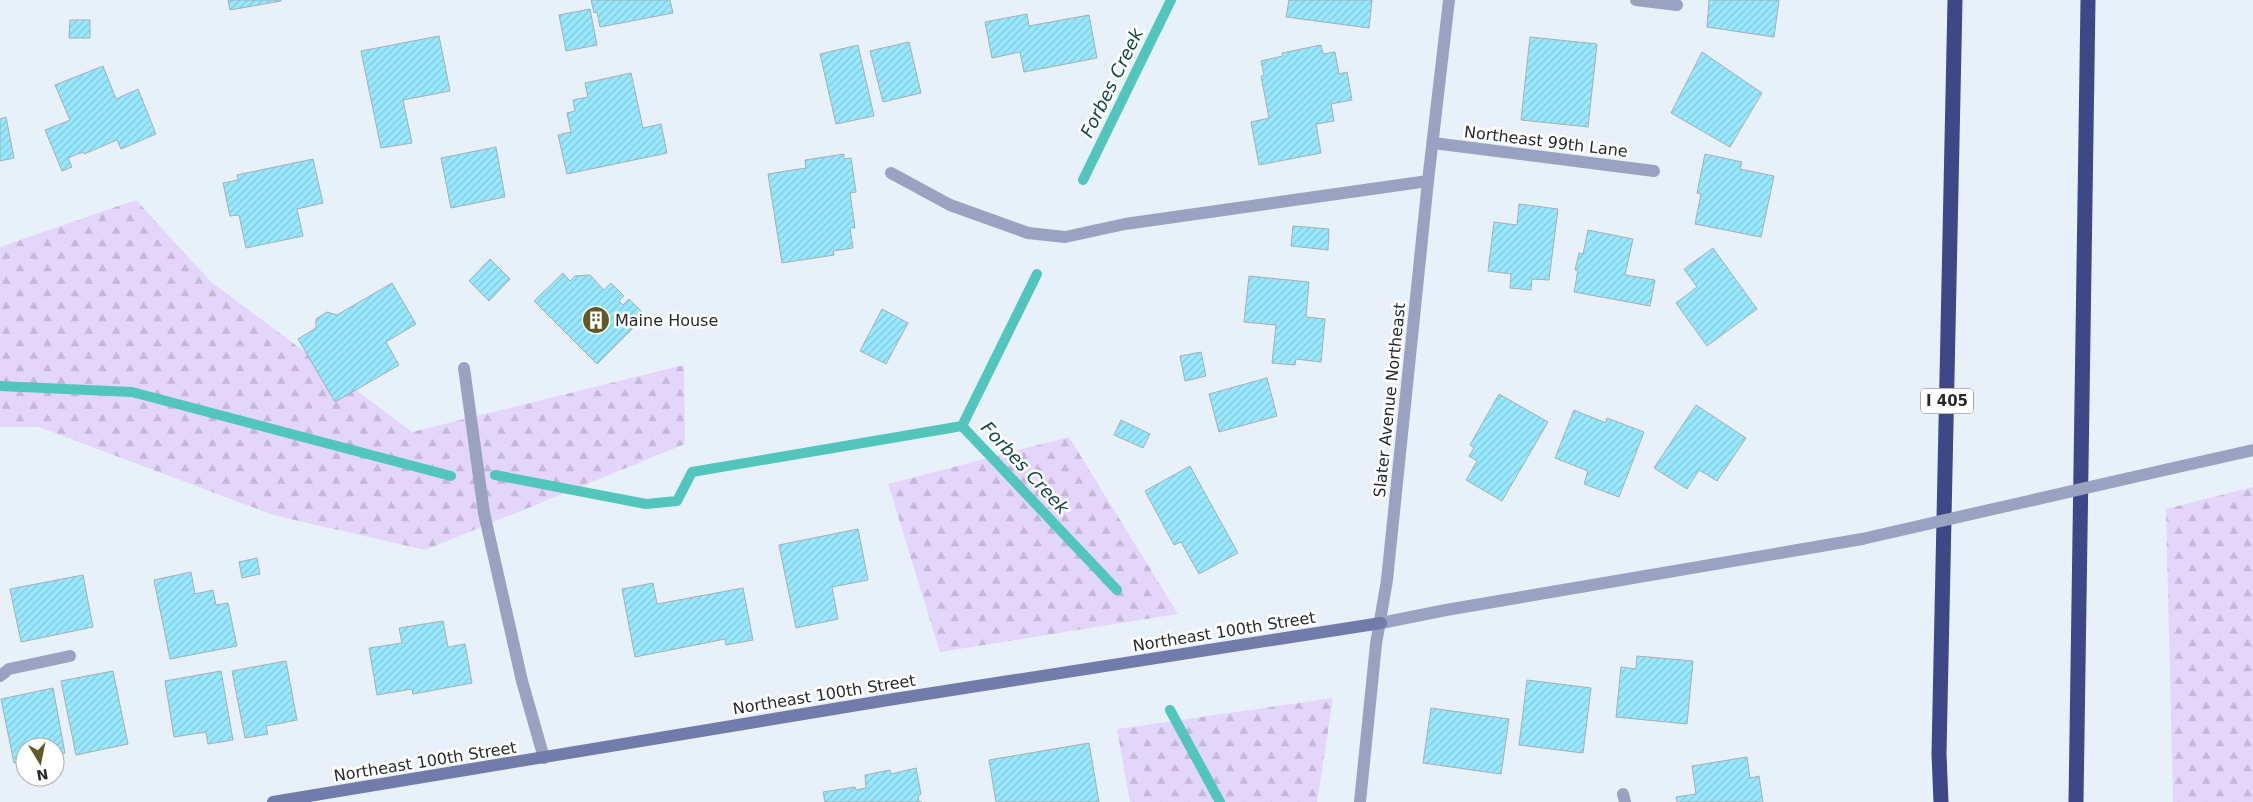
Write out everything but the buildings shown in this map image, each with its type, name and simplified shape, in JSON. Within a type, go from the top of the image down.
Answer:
[{"type":"highway","name":"I 405","points":[[1941,802],[1940,754],[1955,0]]},
{"type":"highway","points":[[2076,802],[2088,0]]},
{"type":"street","name":"Slater Avenue Northeast","points":[[1360,802],[1376,644],[1387,580],[1428,181],[1449,0]]},
{"type":"street","points":[[1636,0],[1677,5]]},
{"type":"street","name":"Northeast 99th Lane","points":[[1433,143],[1654,171]]},
{"type":"street","points":[[891,173],[958,208],[1028,233],[1065,237],[1125,224],[1428,181]]},
{"type":"street","points":[[464,368],[484,513],[522,681],[544,758]]},
{"type":"street","points":[[1381,623],[1446,610],[1862,539],[2253,450]]},
{"type":"street","name":"Northeast 100th Street","points":[[273,802],[888,700],[1381,623]]},
{"type":"street","points":[[0,676],[9,669],[70,656]]},
{"type":"green space","points":[[136,200],[211,282],[412,432],[684,365],[685,444],[425,550],[273,515],[39,427],[0,427],[0,247]]},
{"type":"green space","points":[[1069,437],[1178,614],[940,652],[888,484]]},
{"type":"green space","points":[[2253,487],[2253,802],[2173,802],[2166,509]]},
{"type":"green space","points":[[1333,698],[1317,802],[1130,802],[1117,729]]},
{"type":"waterway","name":"Forbes Creek","points":[[1083,180],[1171,0]]},
{"type":"waterway","name":"Forbes Creek","points":[[1037,274],[962,426],[1117,590]]},
{"type":"waterway","points":[[0,386],[132,392],[451,476]]},
{"type":"waterway","points":[[495,475],[646,504],[677,501],[692,472],[962,426]]},
{"type":"waterway","name":"Forbes Creek","points":[[1170,710],[1220,802]]},
{"type":"place","name":"Maine House","points":[[596,320]]}]
